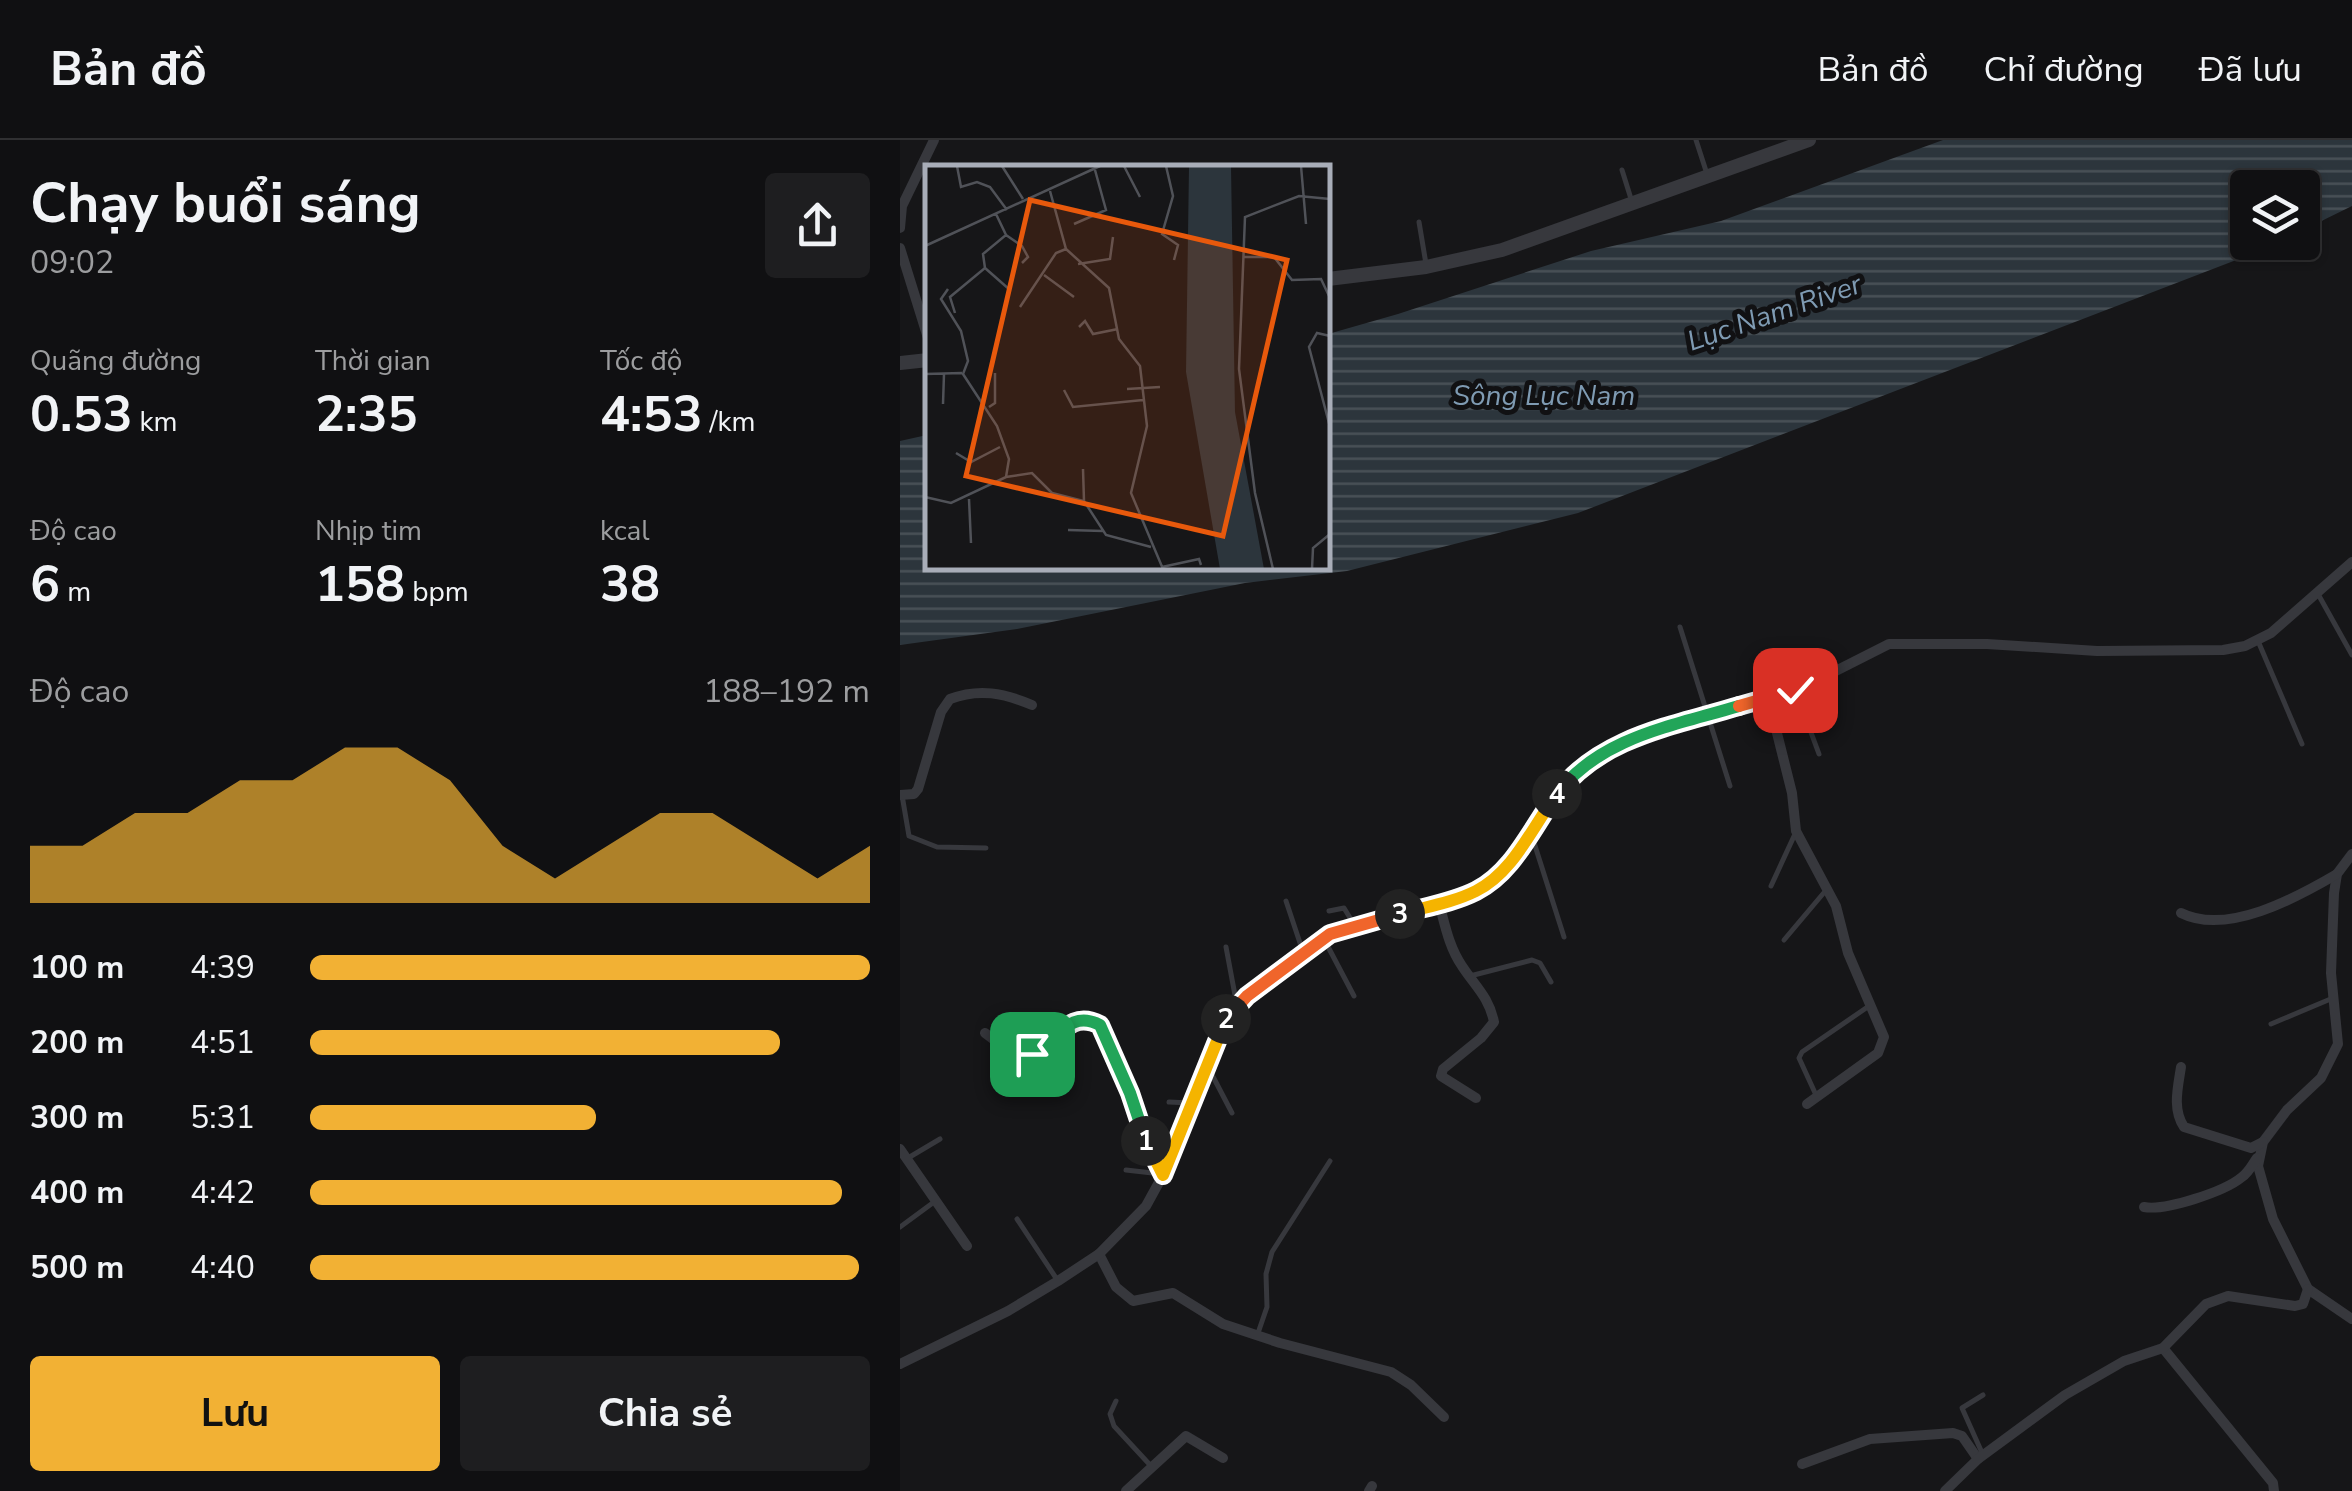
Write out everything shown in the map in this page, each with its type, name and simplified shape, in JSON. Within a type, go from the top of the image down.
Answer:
[{"type":"street","points":[[900,228],[902,206],[934,140]]},
{"type":"street","points":[[1330,279],[1426,267],[1502,250],[1806,140]]},
{"type":"street","points":[[900,248],[925,328]]},
{"type":"street","points":[[900,363],[925,360]]},
{"type":"street","points":[[900,1364],[1008,1312],[1058,1281],[1098,1254],[1146,1206],[1226,1018],[1237,1006],[1324,938],[1454,900],[1487,885],[1512,860],[1568,779],[1600,752],[1795,690],[1889,644],[1987,644],[2060,650],[2234,649],[2258,642],[2352,562]]},
{"type":"street","points":[[901,795],[914,794],[918,789],[942,712],[950,699],[977,692],[1010,695],[1032,705]]},
{"type":"street","points":[[1768,697],[1792,793],[1796,831],[1836,906],[1848,953],[1884,1038],[1883,1047],[1806,1104]]},
{"type":"street","points":[[2181,913],[2198,922],[2248,916],[2290,901],[2337,874],[2352,854]]},
{"type":"street","points":[[2144,1207],[2158,1210],[2221,1188],[2246,1174],[2261,1147],[2332,1062],[2338,1032],[2331,939],[2337,874]]},
{"type":"street","points":[[1439,903],[1451,946],[1492,1008],[1494,1022],[1441,1076],[1476,1098]]},
{"type":"street","points":[[985,1032],[1005,1048],[1032,1054],[1074,1020],[1100,1025],[1162,1174]]},
{"type":"street","points":[[2181,1067],[2177,1100],[2179,1120],[2184,1127],[2250,1148],[2261,1147]]},
{"type":"street","points":[[2261,1147],[2260,1178],[2273,1219],[2308,1290],[2352,1318]]},
{"type":"street","points":[[904,1154],[966,1246]]},
{"type":"street","points":[[1098,1254],[1116,1287],[1133,1301],[1173,1293],[1224,1324],[1257,1336],[1391,1372],[1444,1418]]},
{"type":"street","points":[[1945,1491],[1980,1457],[2097,1375],[2162,1348],[2206,1304],[2228,1296],[2295,1306],[2303,1304],[2308,1290]]},
{"type":"street","points":[[2162,1348],[2273,1482],[2274,1491]]},
{"type":"street","points":[[1802,1464],[1870,1438],[1953,1433],[1962,1436],[1980,1457]]},
{"type":"street","points":[[1126,1491],[1186,1436],[1223,1458]]},
{"type":"lane","points":[[1696,140],[1708,176]]},
{"type":"lane","points":[[1622,170],[1632,205]]},
{"type":"lane","points":[[1419,222],[1426,267]]},
{"type":"lane","points":[[2318,594],[2352,655]]},
{"type":"lane","points":[[1680,627],[1730,786]]},
{"type":"lane","points":[[2258,642],[2302,744]]},
{"type":"lane","points":[[1795,690],[1819,754]]},
{"type":"lane","points":[[901,795],[909,836],[938,846],[986,848]]},
{"type":"lane","points":[[1530,830],[1564,937]]},
{"type":"lane","points":[[1771,886],[1796,831]]},
{"type":"lane","points":[[1784,940],[1826,889]]},
{"type":"lane","points":[[1286,900],[1303,952]]},
{"type":"lane","points":[[1329,911],[1344,908],[1355,926]]},
{"type":"lane","points":[[1324,938],[1354,996]]},
{"type":"lane","points":[[1226,947],[1237,1006]]},
{"type":"lane","points":[[1470,976],[1532,960],[1540,963],[1551,982]]},
{"type":"lane","points":[[2271,1024],[2333,998]]},
{"type":"lane","points":[[1816,1095],[1801,1063],[1802,1052],[1872,1004]]},
{"type":"lane","points":[[1206,1064],[1232,1113]]},
{"type":"lane","points":[[1169,1102],[1193,1103]]},
{"type":"lane","points":[[904,1154],[940,1139]]},
{"type":"lane","points":[[1257,1336],[1267,1306],[1266,1274],[1272,1252],[1330,1160]]},
{"type":"lane","points":[[1126,1170],[1162,1174]]},
{"type":"lane","points":[[900,1227],[936,1200]]},
{"type":"lane","points":[[1017,1219],[1058,1281]]},
{"type":"lane","points":[[1980,1457],[1962,1408],[1983,1395]]},
{"type":"lane","points":[[1116,1400],[1110,1414],[1114,1426],[1151,1466]]},
{"type":"water","name":"Sông Lục Nam","points":[[1943,140],[2352,140],[2352,206],[2320,222],[2320,170],[2230,170],[2230,260],[2236,260],[1578,513],[1347,571],[1245,583],[1017,629],[900,645],[900,441],[925,435],[925,570],[1330,570],[1330,333],[1591,251],[1721,221]]},
{"type":"route","points":[[1032,1054],[1074,1020],[1100,1025],[1163,1175],[1226,1018],[1247,996],[1303,952],[1330,934],[1454,900],[1487,885],[1512,860],[1568,779],[1600,752],[1672,725],[1795,690]]},
{"type":"water label","name":"Lục Nam River","points":[[1774,312]]}]
